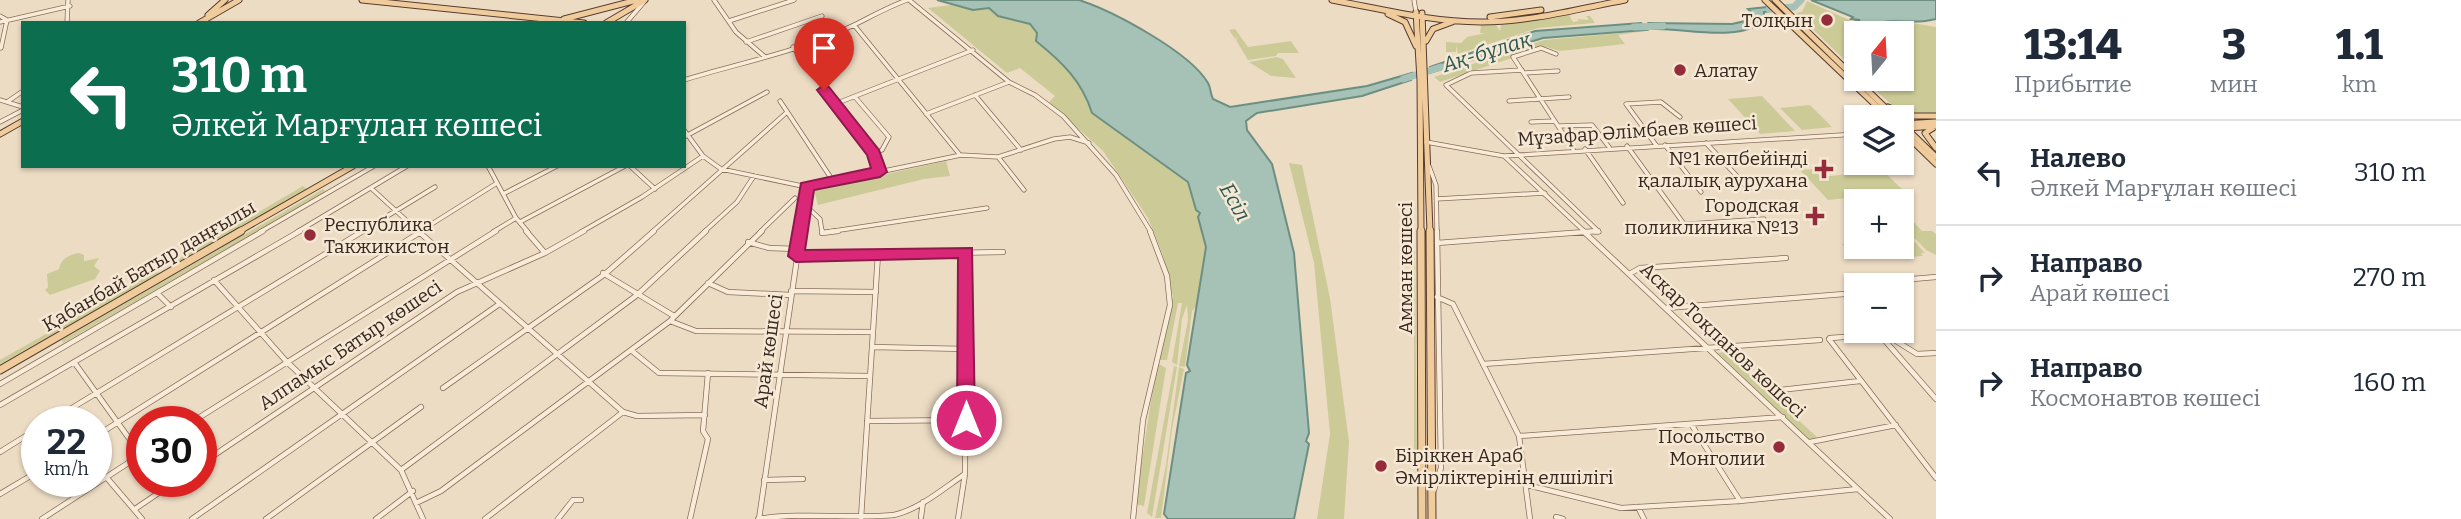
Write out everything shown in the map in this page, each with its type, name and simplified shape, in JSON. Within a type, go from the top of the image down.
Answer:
[{"type":"main road","points":[[201,21],[225,0]]},
{"type":"main road","points":[[202,21],[239,0]]},
{"type":"main road","points":[[362,0],[559,21],[637,0]]},
{"type":"main road","points":[[609,21],[645,0]]},
{"type":"main road","points":[[1332,0],[1420,14],[1486,18],[1602,0]]},
{"type":"main road","points":[[1349,0],[1461,21],[1507,20],[1625,0]]},
{"type":"main road","points":[[1766,1],[1875,105]]},
{"type":"main road","points":[[1776,1],[1883,105]]},
{"type":"main road","points":[[1370,7],[1405,22],[1413,33],[1419,55]]},
{"type":"main road","name":"Амман көшесі","points":[[1420,14],[1425,43],[1422,66]]},
{"type":"main road","name":"Амман көшесі","points":[[1420,14],[1419,55],[1423,80],[1422,519]]},
{"type":"main road","points":[[1425,43],[1437,27],[1461,21]]},
{"type":"main road","points":[[1878,100],[1908,116],[1936,123]]},
{"type":"main road","points":[[0,134],[21,122]]},
{"type":"main road","points":[[1914,126],[1936,123]]},
{"type":"main road","points":[[1936,123],[1925,133],[1936,148]]},
{"type":"main road","points":[[1914,138],[1936,157]]},
{"type":"main road","points":[[1914,140],[1936,164]]},
{"type":"main road","name":"Амман көшесі","points":[[1423,142],[1429,166],[1432,519]]},
{"type":"main road","name":"Қабанбай Батыр даңғылы","points":[[0,370],[349,168]]},
{"type":"main road","name":"Қабанбай Батыр даңғылы","points":[[313,190],[355,168]]},
{"type":"street","points":[[67,21],[70,6],[68,0]]},
{"type":"street","points":[[628,21],[645,0]]},
{"type":"street","points":[[714,0],[746,42],[765,57]]},
{"type":"street","points":[[729,21],[794,0]]},
{"type":"street","points":[[686,79],[793,47],[854,25],[870,14],[908,0],[974,50],[1009,82],[1027,89],[1096,146],[1143,215],[1156,242],[1170,301],[1143,422],[1133,519]]},
{"type":"street","points":[[1414,0],[1420,14]]},
{"type":"street","points":[[0,22],[70,6]]},
{"type":"street","points":[[0,16],[7,20]]},
{"type":"street","points":[[746,42],[822,16]]},
{"type":"street","points":[[1,48],[7,20]]},
{"type":"street","points":[[854,25],[961,155]]},
{"type":"street","points":[[793,47],[806,68],[873,154],[880,172]]},
{"type":"street","points":[[1556,54],[1541,48],[1513,57],[1573,149]]},
{"type":"street","points":[[835,104],[974,50]]},
{"type":"street","points":[[806,68],[847,56]]},
{"type":"street","points":[[1437,243],[1589,234],[1599,229],[1446,85],[1451,80],[1486,71],[1558,71]]},
{"type":"street","points":[[926,114],[1009,82]]},
{"type":"street","points":[[7,102],[21,92]]},
{"type":"street","points":[[767,92],[686,136],[702,156],[721,169],[807,187],[961,155],[998,157],[1070,137],[1096,146]]},
{"type":"street","points":[[975,95],[1021,150]]},
{"type":"street","points":[[855,97],[889,137],[882,150],[873,154]]},
{"type":"street","points":[[1509,101],[1569,97]]},
{"type":"street","points":[[0,100],[21,107]]},
{"type":"street","points":[[780,101],[833,181]]},
{"type":"street","points":[[1656,145],[1626,104],[1661,102],[1681,117]]},
{"type":"street","points":[[0,122],[21,109]]},
{"type":"street","points":[[443,388],[604,274],[786,113]]},
{"type":"street","points":[[1531,122],[1555,121]]},
{"type":"street","points":[[1559,126],[1592,125],[1609,147]]},
{"type":"street","points":[[1070,137],[1076,129]]},
{"type":"street","name":"Мұзафар Әлімбаев көшесі","points":[[1423,142],[1504,156],[1573,149],[1844,135]]},
{"type":"street","points":[[1705,142],[1749,189]]},
{"type":"street","points":[[1665,144],[1701,192]]},
{"type":"street","points":[[1628,146],[1685,225]]},
{"type":"street","points":[[1584,149],[1623,203]]},
{"type":"street","name":"Алпамыс Батыр көшесі","points":[[686,167],[702,156]]},
{"type":"street","name":"Асқар Тоқпанов көшесі","points":[[1504,156],[1546,192],[1890,519]]},
{"type":"street","points":[[998,157],[1024,190]]},
{"type":"street","name":"Амман көшесі","points":[[1429,166],[1434,174],[1436,198],[1441,468],[1431,501]]},
{"type":"street","points":[[0,384],[371,168]]},
{"type":"street","points":[[0,405],[171,308],[404,168]]},
{"type":"street","points":[[490,168],[518,220],[545,253]]},
{"type":"street","points":[[503,194],[553,168]]},
{"type":"street","points":[[216,406],[449,258],[518,220],[624,168]]},
{"type":"street","points":[[630,168],[655,189]]},
{"type":"street","name":"Алпамыс Батыр көшесі","points":[[217,453],[457,292],[545,253],[655,189],[685,168]]},
{"type":"street","points":[[401,470],[637,295],[737,202],[754,176]]},
{"type":"street","points":[[112,426],[497,183]]},
{"type":"street","points":[[75,406],[435,187]]},
{"type":"street","name":"Арай көшесі","points":[[758,519],[807,187]]},
{"type":"street","points":[[371,188],[499,305],[623,412],[637,416],[705,415]]},
{"type":"street","points":[[1436,198],[1546,192]]},
{"type":"street","points":[[416,503],[441,491],[670,321],[795,198]]},
{"type":"street","points":[[804,204],[820,219],[822,233],[987,208]]},
{"type":"street","points":[[1627,228],[1764,219]]},
{"type":"street","points":[[748,242],[797,253],[1003,252]]},
{"type":"street","points":[[958,519],[965,474],[966,252]]},
{"type":"street","points":[[861,518],[878,254]]},
{"type":"street","points":[[1630,273],[1640,268],[1786,258]]},
{"type":"street","points":[[604,274],[674,316]]},
{"type":"street","points":[[1914,279],[1936,277]]},
{"type":"street","points":[[214,280],[286,360],[401,470],[413,491],[423,519]]},
{"type":"street","points":[[708,283],[728,292],[876,292]]},
{"type":"street","points":[[157,293],[171,308]]},
{"type":"street","points":[[1666,308],[1844,294]]},
{"type":"street","points":[[1437,297],[1453,304],[1519,436],[1530,519]]},
{"type":"street","points":[[192,519],[499,305]]},
{"type":"street","points":[[670,321],[696,331],[873,332]]},
{"type":"street","points":[[1844,338],[1829,339],[1936,478]]},
{"type":"street","points":[[1483,364],[1712,350],[1820,340]]},
{"type":"street","points":[[1887,343],[1936,399]]},
{"type":"street","points":[[1897,343],[1917,354],[1936,353]]},
{"type":"street","points":[[872,347],[966,349]]},
{"type":"street","points":[[632,351],[659,373],[870,376]]},
{"type":"street","points":[[74,362],[126,435]]},
{"type":"street","points":[[690,519],[708,439],[703,431],[708,373]]},
{"type":"street","points":[[1772,391],[1861,381]]},
{"type":"street","points":[[266,519],[421,407]]},
{"type":"street","points":[[485,519],[623,412]]},
{"type":"street","points":[[1519,436],[1783,417]]},
{"type":"street","points":[[867,421],[966,420]]},
{"type":"street","points":[[1691,424],[1740,501]]},
{"type":"street","points":[[1809,442],[1896,425]]},
{"type":"street","points":[[0,452],[21,439]]},
{"type":"street","points":[[758,519],[893,515],[923,501],[965,474]]},
{"type":"street","points":[[764,480],[803,479]]},
{"type":"street","points":[[0,494],[21,482]]},
{"type":"street","points":[[112,484],[142,519]]},
{"type":"street","points":[[1527,485],[1621,508],[1740,501],[1858,489]]},
{"type":"street","points":[[376,519],[413,491]]},
{"type":"street","points":[[42,519],[77,497]]},
{"type":"street","points":[[135,509],[153,497]]},
{"type":"street","points":[[558,519],[573,500],[582,500]]},
{"type":"street","points":[[921,517],[923,501]]},
{"type":"street","points":[[1637,507],[1644,519]]},
{"type":"street","points":[[1556,517],[1563,519]]},
{"type":"shaded area","points":[[1807,1],[1851,21],[1844,21],[1844,59],[1796,13],[1802,12]]},
{"type":"shaded area","points":[[951,5],[973,10],[989,8],[999,16],[1030,24],[1037,33],[1036,42],[1077,82],[1092,113],[1188,182],[1196,210],[1200,213],[1198,218],[1206,247],[1196,307],[1192,311],[1185,367],[1179,366],[1188,320],[1187,305],[1182,319],[1177,365],[1172,362],[1182,303],[1178,303],[1167,360],[1157,360],[1173,297],[1163,255],[1148,218],[1103,151],[1049,102],[1055,96],[1020,68],[1007,73],[928,8]]},
{"type":"shaded area","points":[[1568,13],[1573,22],[1579,21],[1577,19],[1589,20],[1586,16],[1590,16],[1595,23],[1538,28],[1458,54],[1456,46],[1456,52],[1446,52],[1446,42],[1461,43],[1467,37],[1486,33],[1480,33],[1481,25],[1496,25],[1500,31],[1501,25],[1514,23],[1498,23],[1538,17],[1541,22],[1539,16]]},
{"type":"shaded area","points":[[1914,23],[1936,27],[1936,115],[1914,113],[1914,105],[1893,105],[1877,91],[1914,91]]},
{"type":"shaded area","points":[[1235,29],[1248,47],[1291,41],[1299,53],[1278,53],[1276,56],[1248,60],[1236,40],[1238,36],[1235,39],[1229,30]]},
{"type":"shaded area","points":[[1645,31],[1618,35],[1625,44],[1560,51],[1546,47],[1532,48],[1512,58],[1440,82],[1434,77],[1544,40]]},
{"type":"shaded area","points":[[1277,57],[1283,59],[1296,78],[1271,76],[1249,62]]},
{"type":"shaded area","points":[[1762,96],[1795,131],[1760,134],[1728,99]]},
{"type":"shaded area","points":[[1810,105],[1832,127],[1802,130],[1780,108]]},
{"type":"shaded area","points":[[946,161],[950,176],[924,179],[818,205],[814,190]]},
{"type":"shaded area","points":[[1289,163],[1302,165],[1330,298],[1349,442],[1344,519],[1317,519],[1330,434],[1314,263]]},
{"type":"shaded area","points":[[1814,169],[1822,177],[1887,175],[1902,189],[1844,189],[1844,198],[1828,200],[1800,170]]},
{"type":"shaded area","points":[[303,186],[308,190],[174,266],[172,263]]},
{"type":"shaded area","points":[[323,189],[326,192],[63,343],[62,340]]},
{"type":"shaded area","points":[[1914,222],[1922,231],[1936,234],[1936,255],[1926,250],[1914,238]]},
{"type":"shaded area","points":[[1914,242],[1925,253],[1921,253],[1923,256],[1914,257]]},
{"type":"shaded area","points":[[1415,251],[1417,464],[1414,458]]},
{"type":"shaded area","points":[[79,253],[84,255],[84,261],[99,258],[94,266],[100,271],[95,279],[50,295],[45,290],[48,287],[47,274],[59,269],[66,258]]},
{"type":"shaded area","points":[[155,272],[161,273],[0,364],[0,360]]},
{"type":"shaded area","points":[[1724,352],[1817,437],[1809,440],[1718,353]]},
{"type":"shaded area","points":[[1157,363],[1166,368],[1144,506],[1135,504]]},
{"type":"shaded area","points":[[1174,366],[1177,367],[1152,517],[1147,513]]},
{"type":"shaded area","points":[[1179,367],[1184,369],[1172,429],[1161,518],[1155,518],[1166,465]]},
{"type":"water","name":"Есіл","points":[[937,0],[1079,0],[1094,5],[1150,34],[1185,58],[1208,83],[1213,99],[1230,107],[1367,86],[1412,73],[1411,80],[1362,96],[1257,113],[1246,121],[1247,130],[1272,164],[1294,253],[1309,433],[1306,441],[1309,444],[1294,519],[1168,519],[1164,514],[1186,373],[1190,371],[1187,365],[1206,247],[1198,217],[1200,213],[1196,210],[1188,182],[1092,113],[1077,82],[1063,65],[1036,41],[1037,33],[1030,24],[998,16],[989,8],[973,10]]},
{"type":"water","points":[[1811,0],[1936,0],[1936,19],[1927,21],[1857,21],[1860,20],[1851,19],[1853,17]]},
{"type":"water","points":[[1767,7],[1771,11],[1764,12],[1764,20],[1754,27],[1727,33],[1654,29],[1649,23],[1732,24],[1745,21],[1752,13],[1748,9]]},
{"type":"water","points":[[1641,23],[1647,30],[1543,38],[1430,73],[1430,67],[1535,31]]},
{"type":"waterway","name":"Ақ-бұлақ","points":[[1769,9],[1794,7],[1801,0]]},
{"type":"waterway","name":"Ақ-бұлақ","points":[[1634,27],[1663,26]]},
{"type":"waterway","name":"Ақ-бұлақ","points":[[1403,79],[1441,67]]},
{"type":"place","name":"Толқын","points":[[1827,20]]},
{"type":"place","name":"Алатау","points":[[1680,70]]},
{"type":"place","name":"№1 көпбейінді қалалық аурухана","points":[[1824,169]]},
{"type":"place","name":"Городская поликлиника №13","points":[[1815,216]]},
{"type":"place","name":"Республика Такжикистон","points":[[310,235]]},
{"type":"place","name":"Посольство Монголии","points":[[1779,447]]},
{"type":"place","name":"Біріккен Араб Әмірліктерінің елшілігі","points":[[1381,466]]},
{"type":"route","points":[[824,90],[873,154],[880,172],[807,187],[796,256],[966,252],[966,420]]}]
